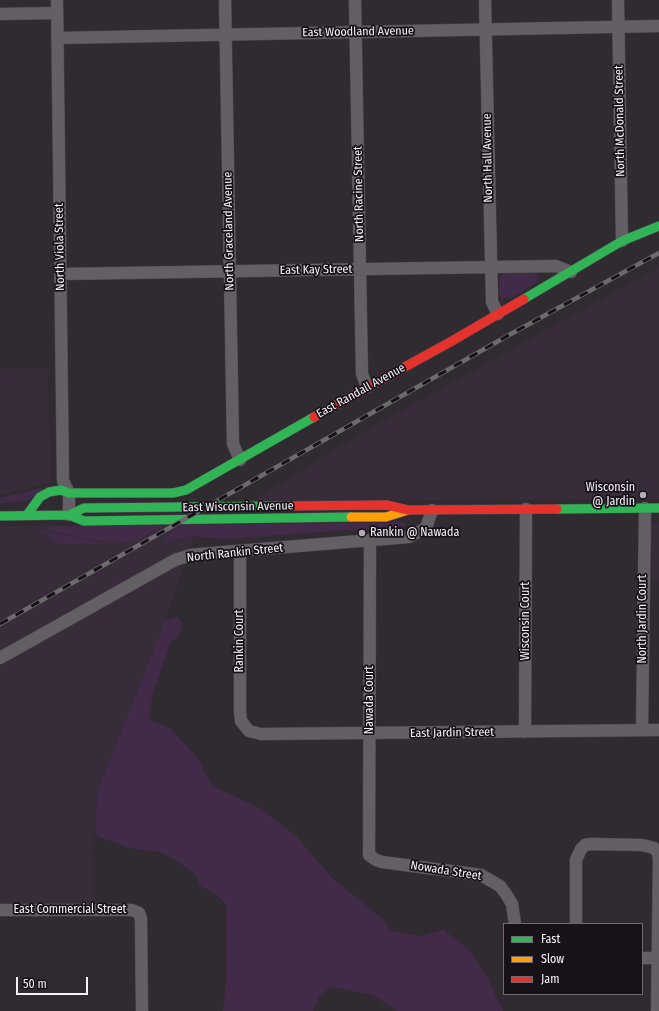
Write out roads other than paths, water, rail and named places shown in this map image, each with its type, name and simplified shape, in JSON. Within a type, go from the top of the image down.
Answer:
[{"type":"street","name":"North Viola Street","points":[[57,0],[63,481],[69,493]]},
{"type":"street","name":"North Graceland Avenue","points":[[225,0],[233,444],[240,460]]},
{"type":"street","name":"North Racine Street","points":[[355,0],[362,374],[367,387]]},
{"type":"street","name":"North Hall Avenue","points":[[485,0],[492,302],[498,314]]},
{"type":"street","name":"North McDonald Street","points":[[618,0],[622,241]]},
{"type":"street","points":[[0,14],[57,13]]},
{"type":"street","name":"East Woodland Avenue","points":[[58,38],[659,26]]},
{"type":"street","name":"East Randall Avenue","points":[[49,492],[61,490],[69,493],[173,493],[186,490],[498,314],[622,241],[659,226]]},
{"type":"street","name":"East Kay Street","points":[[61,274],[556,266],[571,272]]},
{"type":"street","points":[[27,515],[40,497],[63,481]]},
{"type":"street","points":[[69,493],[69,515]]},
{"type":"street","name":"North Jardin Court","points":[[642,730],[644,508]]},
{"type":"street","name":"East Wisconsin Avenue","points":[[0,516],[69,515],[84,521],[386,517],[408,510],[659,508]]},
{"type":"street","name":"Wisconsin Court","points":[[525,732],[526,509]]},
{"type":"street","name":"North Rankin Street","points":[[0,658],[175,560],[199,554],[400,538],[417,534],[426,528],[432,510]]},
{"type":"street","name":"Nawada Court","points":[[370,541],[370,734],[368,850],[369,855],[373,858]]},
{"type":"street","name":"Rankin Court","points":[[240,551],[240,712],[241,721],[247,729]]},
{"type":"street","name":"East Jardin Street","points":[[247,729],[254,733],[261,734],[659,730]]},
{"type":"street","points":[[576,923],[576,860],[581,849],[585,845],[649,845],[654,848],[658,853],[659,860],[657,1011]]},
{"type":"street","name":"Nowada Street","points":[[373,858],[382,862],[481,875],[500,886],[506,894],[512,904],[515,923]]},
{"type":"street","name":"East Commercial Street","points":[[0,910],[132,910],[139,913],[141,919],[142,1011]]},
{"type":"street","points":[[643,958],[658,958]]},
{"type":"railway","points":[[0,624],[509,335],[659,253]]},
{"type":"place","name":"Wisconsin @ Jardin","points":[[643,495]]},
{"type":"place","name":"Rankin @ Nawada","points":[[362,533]]}]
